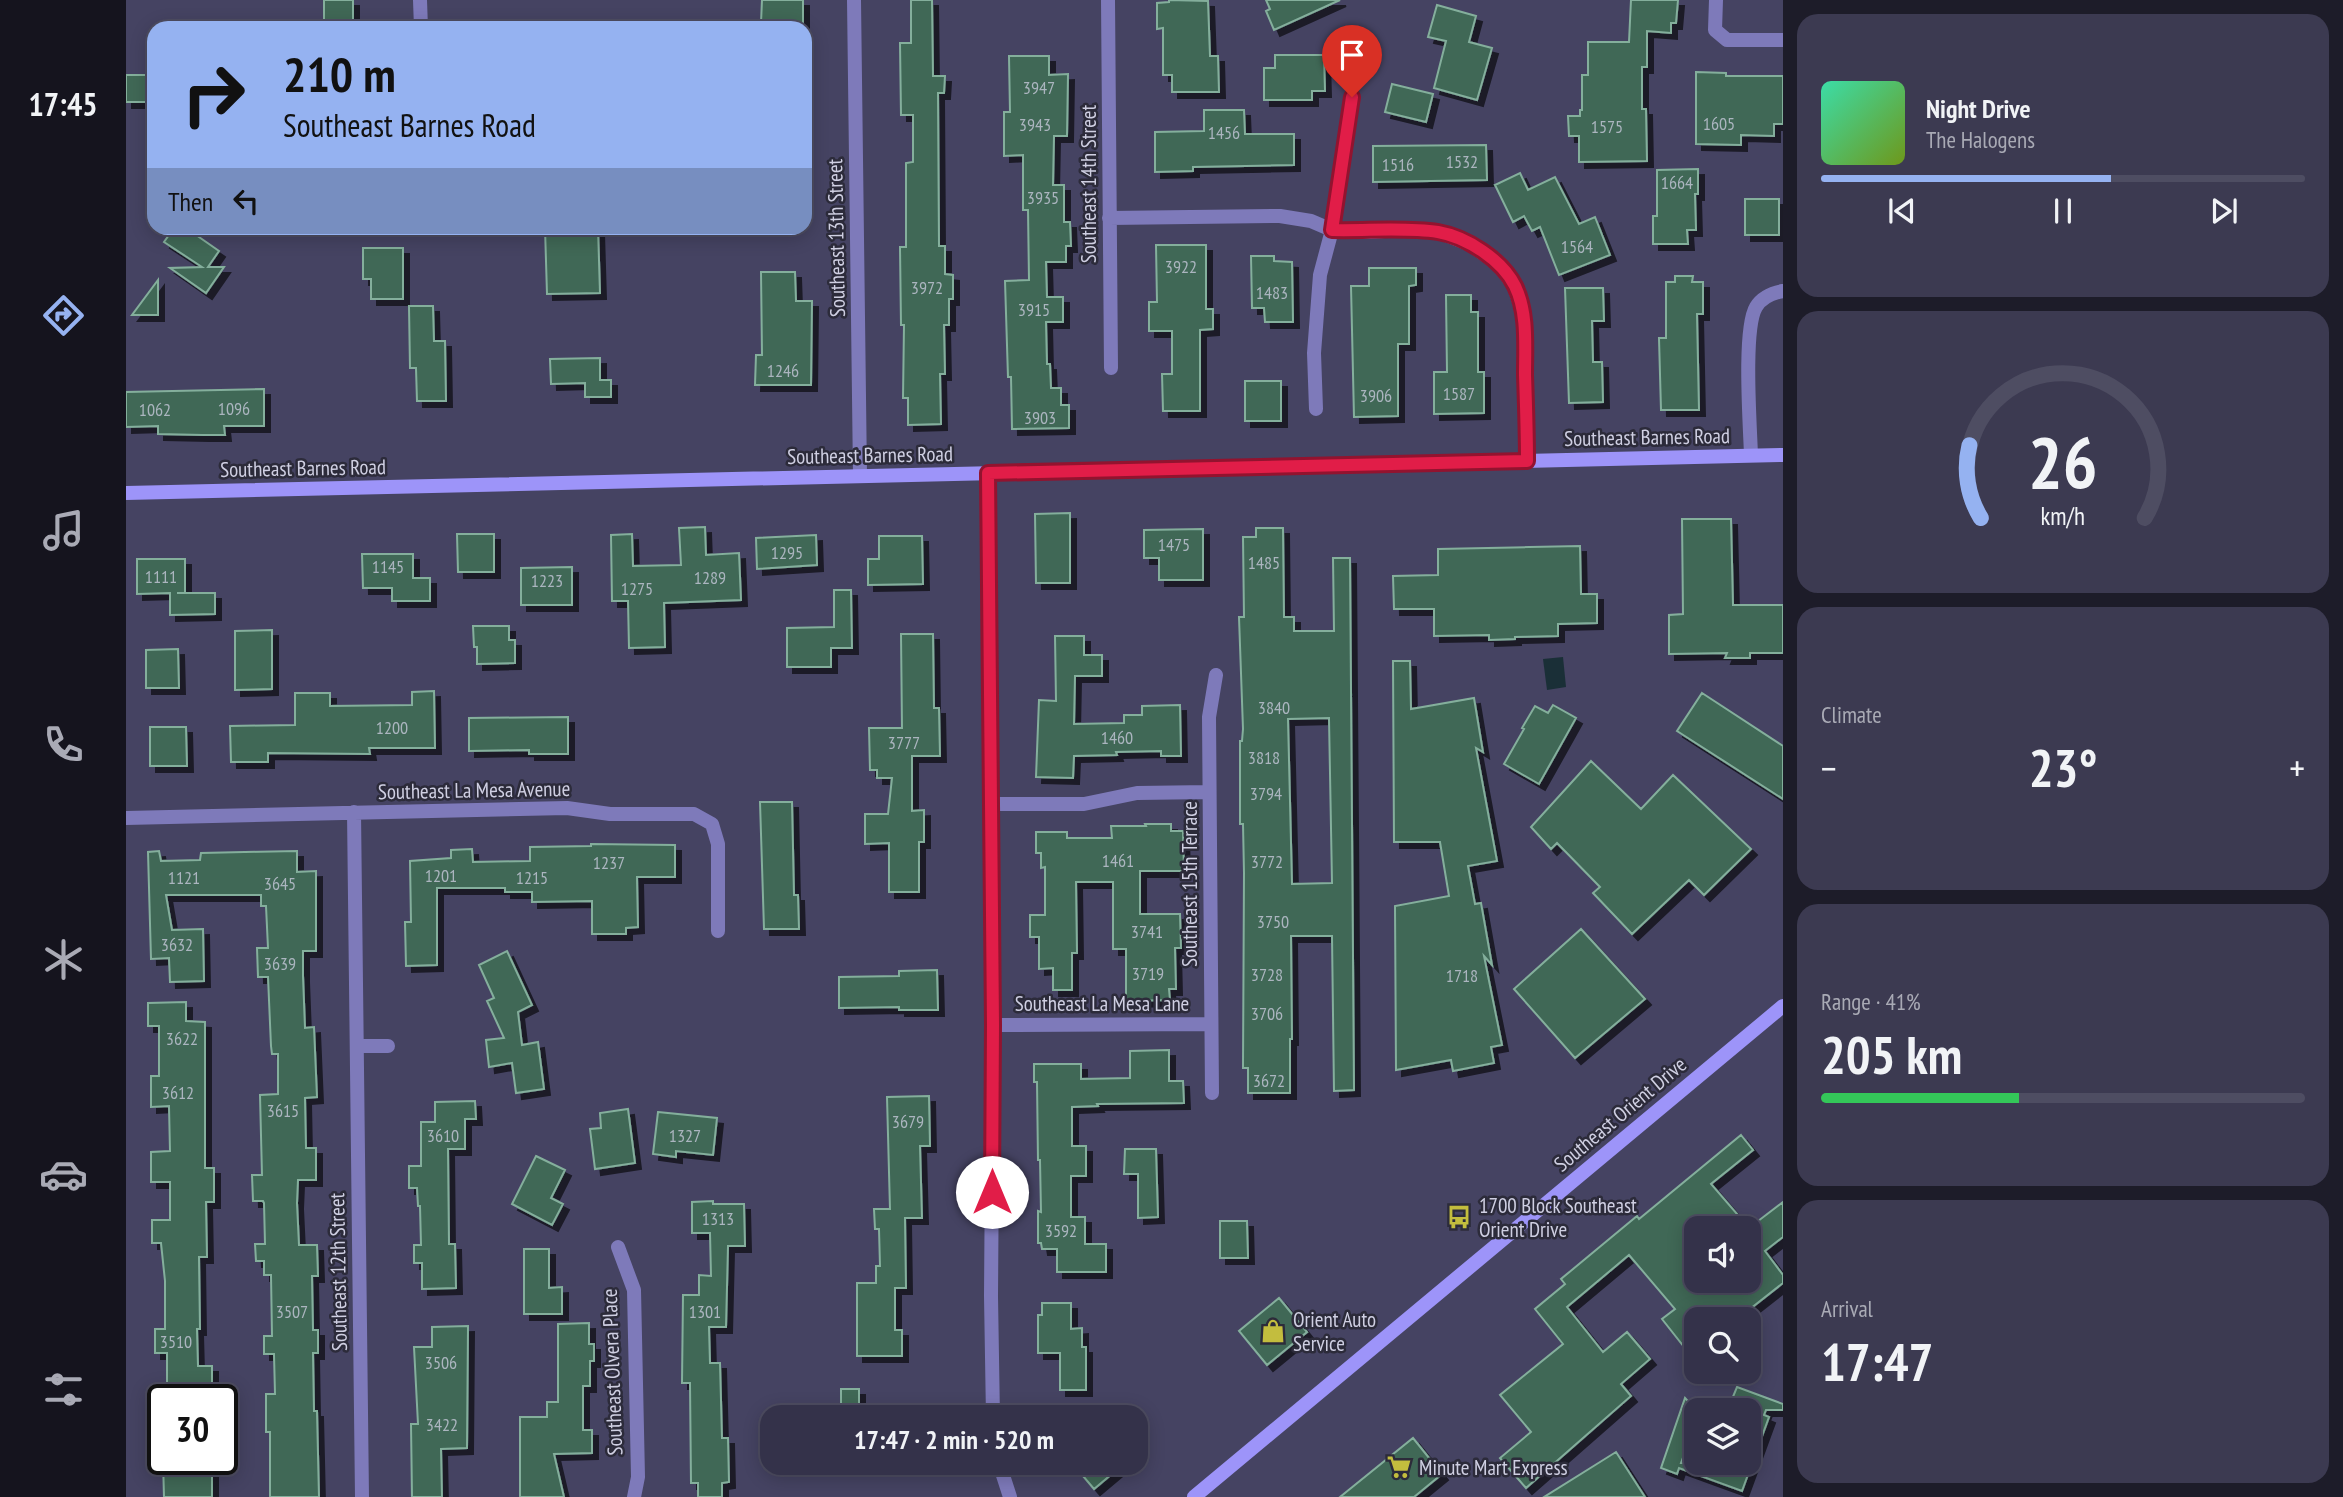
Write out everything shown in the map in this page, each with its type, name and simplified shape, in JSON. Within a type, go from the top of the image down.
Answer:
[{"type":"street","points":[[420,0],[421,21]]},
{"type":"street","name":"Southeast 13th Street","points":[[854,0],[860,476]]},
{"type":"street","name":"Southeast 14th Street","points":[[1108,0],[1111,368]]},
{"type":"street","points":[[1716,0],[1715,30],[1727,40],[1783,40]]},
{"type":"street","points":[[1316,409],[1315,320],[1320,275],[1332,230],[1352,97]]},
{"type":"street","points":[[1109,218],[1280,216],[1311,220],[1332,230],[1371,232],[1410,229],[1441,233],[1471,245],[1499,264],[1514,286],[1524,317],[1527,461]]},
{"type":"street","points":[[1751,455],[1749,332],[1756,307],[1771,293],[1783,291]]},
{"type":"street","name":"Southeast Barnes Road","points":[[126,493],[1783,455]]},
{"type":"street","points":[[988,473],[993,1025],[993,1405]]},
{"type":"street","name":"Southeast 15th Terrace","points":[[1212,1093],[1209,718],[1216,675]]},
{"type":"street","points":[[991,804],[1084,804],[1138,793],[1209,792]]},
{"type":"street","name":"Southeast La Mesa Avenue","points":[[126,818],[567,808],[610,814],[694,814],[712,824],[718,844],[718,931]]},
{"type":"street","name":"Southeast 12th Street","points":[[354,812],[362,1497]]},
{"type":"street","name":"Southeast Orient Drive","points":[[1194,1497],[1783,1006]]},
{"type":"street","name":"Southeast La Mesa Lane","points":[[993,1025],[1210,1024]]},
{"type":"street","points":[[357,1046],[388,1046]]},
{"type":"street","name":"Southeast Olvera Place","points":[[618,1247],[634,1290],[638,1477],[634,1497]]},
{"type":"street","points":[[1003,1475],[1010,1497]]},
{"type":"water","points":[[1563,657],[1566,687],[1547,690],[1543,659]]},
{"type":"building","points":[[324,0],[353,0],[353,21],[324,21]]},
{"type":"building","points":[[762,0],[803,0],[803,21],[761,21]]},
{"type":"building","points":[[911,0],[932,0],[933,76],[945,76],[944,93],[938,93],[939,246],[945,246],[945,274],[953,275],[953,299],[949,299],[949,325],[944,325],[945,374],[940,374],[941,424],[908,425],[908,398],[903,398],[904,325],[901,325],[900,247],[906,247],[906,163],[913,162],[913,115],[901,115],[900,43],[911,43]]},
{"type":"building","points":[[1169,0],[1208,1],[1210,56],[1218,56],[1219,92],[1172,92],[1172,75],[1163,75],[1163,28],[1157,29],[1157,3]]},
{"type":"building","points":[[1266,0],[1340,0],[1274,30],[1266,11],[1270,9]]},
{"type":"building","points":[[1631,0],[1678,0],[1676,23],[1671,23],[1671,33],[1647,31],[1647,67],[1642,67],[1642,109],[1646,109],[1647,161],[1579,162],[1579,136],[1569,136],[1568,116],[1580,116],[1582,110],[1582,75],[1588,75],[1588,42],[1629,42]]},
{"type":"building","points":[[1437,5],[1476,16],[1469,42],[1492,48],[1477,100],[1434,88],[1446,41],[1428,37]]},
{"type":"building","points":[[1275,55],[1324,55],[1325,91],[1312,91],[1312,100],[1264,100],[1264,68],[1275,68]]},
{"type":"building","points":[[1009,56],[1049,56],[1049,75],[1068,74],[1067,136],[1054,136],[1053,185],[1064,185],[1064,222],[1070,222],[1071,246],[1066,246],[1066,262],[1046,262],[1047,297],[1063,297],[1063,322],[1046,322],[1047,364],[1050,364],[1051,388],[1061,388],[1061,405],[1069,405],[1069,428],[1012,429],[1005,281],[1029,280],[1028,210],[1023,210],[1023,155],[1004,156],[1004,112],[1010,112]]},
{"type":"building","points":[[1696,72],[1726,73],[1726,76],[1783,76],[1783,124],[1774,124],[1774,136],[1741,135],[1741,145],[1696,144]]},
{"type":"building","points":[[126,75],[147,75],[147,102],[126,102]]},
{"type":"building","points":[[1392,84],[1433,94],[1426,122],[1385,112]]},
{"type":"building","points":[[1204,110],[1244,110],[1245,134],[1294,134],[1294,165],[1193,167],[1193,171],[1155,172],[1155,132],[1204,131]]},
{"type":"building","points":[[1486,145],[1487,180],[1373,182],[1373,146]]},
{"type":"building","points":[[1698,169],[1698,194],[1695,194],[1696,230],[1687,230],[1688,244],[1653,244],[1653,216],[1657,216],[1657,170]]},
{"type":"building","points":[[1520,173],[1528,190],[1555,177],[1579,224],[1595,217],[1610,255],[1559,275],[1540,227],[1532,231],[1524,216],[1513,222],[1495,185]]},
{"type":"building","points":[[1745,199],[1779,199],[1779,235],[1745,235]]},
{"type":"building","points":[[169,235],[196,235],[219,251],[208,267],[224,267],[206,293],[170,268],[202,267],[164,242]]},
{"type":"building","points":[[545,235],[598,235],[600,293],[547,294]]},
{"type":"building","points":[[1156,245],[1206,245],[1206,309],[1213,309],[1213,329],[1200,330],[1200,411],[1163,411],[1162,374],[1172,374],[1172,331],[1149,331],[1149,302],[1157,302]]},
{"type":"building","points":[[363,248],[403,248],[403,299],[371,299],[371,279],[363,279]]},
{"type":"building","points":[[1251,256],[1274,256],[1274,261],[1292,262],[1293,322],[1265,322],[1264,308],[1252,308]]},
{"type":"building","points":[[1369,268],[1416,268],[1416,285],[1409,286],[1409,344],[1398,344],[1398,416],[1354,417],[1351,286],[1369,286]]},
{"type":"building","points":[[761,272],[795,272],[796,301],[812,301],[811,385],[755,385],[756,355],[762,355]]},
{"type":"building","points":[[1675,276],[1693,276],[1692,282],[1703,282],[1703,314],[1697,314],[1699,410],[1661,410],[1659,338],[1666,338],[1666,282],[1675,282]]},
{"type":"building","points":[[158,280],[158,315],[132,315]]},
{"type":"building","points":[[1565,288],[1603,288],[1604,321],[1592,321],[1593,362],[1602,362],[1603,402],[1569,403]]},
{"type":"building","points":[[1446,295],[1471,295],[1471,312],[1478,312],[1478,372],[1484,372],[1484,413],[1434,414],[1434,372],[1447,372]]},
{"type":"building","points":[[409,306],[433,306],[434,341],[445,341],[446,401],[417,401],[416,368],[410,368]]},
{"type":"building","points":[[600,358],[600,380],[611,380],[611,397],[585,397],[585,383],[551,384],[550,359]]},
{"type":"building","points":[[1245,381],[1281,381],[1281,421],[1245,421]]},
{"type":"building","points":[[264,389],[264,426],[224,426],[225,435],[158,434],[158,426],[126,427],[126,392]]},
{"type":"building","points":[[1070,513],[1070,583],[1036,583],[1035,514]]},
{"type":"building","points":[[1682,519],[1731,519],[1733,605],[1783,605],[1783,653],[1750,653],[1750,658],[1725,658],[1727,653],[1669,654],[1669,615],[1683,614]]},
{"type":"building","points":[[705,527],[706,555],[739,553],[741,600],[664,603],[665,647],[629,648],[628,601],[612,601],[611,535],[632,534],[633,566],[681,565],[679,528]]},
{"type":"building","points":[[1256,528],[1283,528],[1284,617],[1294,617],[1294,631],[1334,631],[1333,558],[1350,558],[1354,1090],[1334,1091],[1332,936],[1291,936],[1290,1093],[1248,1093],[1248,1068],[1243,1068],[1244,873],[1243,824],[1240,824],[1240,741],[1243,729],[1239,617],[1244,617],[1243,537],[1256,537]],"holes":[[[1329,718],[1332,883],[1292,884],[1288,719]]]},
{"type":"building","points":[[1203,529],[1203,580],[1159,580],[1159,558],[1144,558],[1144,530]]},
{"type":"building","points":[[457,534],[494,534],[494,572],[458,572]]},
{"type":"building","points":[[816,535],[817,565],[757,569],[756,538]]},
{"type":"building","points":[[879,536],[922,536],[923,584],[868,585],[868,559],[879,559]]},
{"type":"building","points":[[1580,546],[1581,594],[1597,594],[1597,623],[1558,624],[1558,636],[1489,640],[1489,635],[1434,636],[1434,609],[1394,609],[1393,576],[1438,575],[1438,549]]},
{"type":"building","points":[[362,554],[413,554],[413,578],[430,578],[430,601],[392,601],[392,588],[363,588]]},
{"type":"building","points":[[137,559],[185,559],[185,593],[215,593],[215,614],[170,615],[170,593],[137,594]]},
{"type":"building","points":[[572,567],[572,605],[521,605],[521,568]]},
{"type":"building","points":[[834,590],[851,590],[852,648],[831,648],[831,667],[787,667],[787,628],[834,627]]},
{"type":"building","points":[[473,626],[509,626],[509,640],[515,640],[515,663],[477,664]]},
{"type":"building","points":[[272,630],[272,689],[235,690],[235,631]]},
{"type":"building","points":[[901,634],[933,634],[934,708],[939,708],[940,756],[912,756],[912,811],[924,810],[924,842],[919,842],[919,892],[889,892],[889,843],[865,844],[865,814],[888,814],[892,778],[877,778],[877,770],[870,770],[869,728],[902,728]]},
{"type":"building","points":[[1055,636],[1084,636],[1084,655],[1102,655],[1102,676],[1075,676],[1074,724],[1124,723],[1124,715],[1142,715],[1142,706],[1180,705],[1181,756],[1161,756],[1161,751],[1074,756],[1073,778],[1036,777],[1039,700],[1056,701]]},
{"type":"building","points":[[178,649],[179,688],[146,688],[146,650]]},
{"type":"building","points":[[1393,661],[1410,661],[1411,709],[1474,698],[1483,752],[1476,748],[1497,861],[1468,866],[1475,904],[1481,903],[1492,965],[1484,956],[1502,1045],[1491,1047],[1494,1063],[1453,1071],[1451,1060],[1396,1070],[1395,906],[1449,896],[1440,842],[1394,842]]},
{"type":"building","points":[[434,691],[435,748],[369,748],[370,754],[268,753],[268,762],[231,762],[230,726],[295,725],[295,693],[330,693],[330,706],[412,705],[412,692]]},
{"type":"building","points":[[1702,693],[1783,746],[1783,799],[1677,731]]},
{"type":"building","points":[[1553,705],[1576,718],[1539,784],[1504,764],[1535,706],[1548,713]]},
{"type":"building","points":[[568,717],[568,754],[529,754],[529,750],[469,751],[469,718]]},
{"type":"building","points":[[150,727],[186,727],[187,766],[150,766]]},
{"type":"building","points":[[1591,761],[1641,809],[1673,775],[1751,849],[1704,895],[1689,880],[1632,934],[1593,893],[1600,887],[1557,843],[1551,849],[1531,827]]},
{"type":"building","points":[[760,802],[792,802],[794,895],[798,895],[799,929],[764,929]]},
{"type":"building","points":[[1145,824],[1171,824],[1171,831],[1183,831],[1184,871],[1140,871],[1140,914],[1180,914],[1181,948],[1175,948],[1176,989],[1169,989],[1170,1000],[1126,1001],[1126,949],[1113,949],[1113,882],[1076,882],[1077,953],[1072,953],[1072,990],[1053,990],[1053,968],[1039,969],[1039,937],[1030,937],[1030,915],[1045,915],[1045,867],[1041,868],[1041,853],[1036,853],[1036,832],[1067,832],[1067,838],[1112,838],[1111,826],[1146,826]]},
{"type":"building","points":[[591,844],[675,845],[675,877],[637,877],[638,927],[626,928],[626,934],[592,934],[592,901],[532,902],[532,892],[505,892],[505,888],[437,888],[437,965],[406,966],[405,922],[411,922],[410,861],[451,858],[451,850],[472,849],[473,862],[530,861],[530,847]]},
{"type":"building","points":[[159,851],[161,861],[200,860],[201,853],[297,851],[297,872],[316,871],[316,951],[303,951],[303,976],[305,1028],[314,1027],[317,1097],[305,1098],[306,1148],[316,1148],[316,1180],[298,1180],[297,1203],[299,1245],[317,1245],[318,1276],[312,1276],[313,1330],[318,1330],[318,1353],[313,1353],[319,1497],[270,1497],[270,1432],[266,1432],[266,1394],[275,1394],[274,1354],[264,1354],[264,1336],[272,1336],[271,1275],[264,1275],[264,1261],[256,1261],[255,1244],[265,1244],[264,1203],[253,1201],[252,1175],[262,1175],[260,1095],[278,1094],[278,1054],[272,1054],[268,977],[258,977],[257,948],[268,948],[266,906],[261,906],[261,895],[166,895],[172,930],[203,929],[204,981],[170,982],[169,958],[151,959],[148,852]]},
{"type":"building","points":[[1581,929],[1645,999],[1575,1058],[1514,989]]},
{"type":"building","points":[[507,951],[532,1005],[518,1012],[522,1045],[538,1042],[544,1089],[516,1093],[512,1063],[489,1067],[486,1040],[504,1038],[487,1001],[494,998],[479,965]]},
{"type":"building","points":[[937,970],[938,1010],[899,1010],[899,1007],[839,1008],[839,977],[899,976],[899,971]]},
{"type":"building","points":[[186,1002],[186,1021],[205,1022],[205,1168],[214,1168],[214,1202],[206,1202],[207,1257],[199,1257],[200,1329],[197,1329],[198,1366],[212,1366],[212,1384],[167,1384],[167,1353],[155,1353],[155,1329],[165,1329],[165,1281],[161,1243],[152,1243],[152,1220],[170,1220],[170,1182],[151,1182],[151,1152],[170,1151],[169,1106],[151,1107],[151,1076],[159,1076],[159,1026],[148,1026],[148,1003]]},
{"type":"building","points":[[1169,1050],[1169,1081],[1183,1081],[1184,1103],[1097,1104],[1098,1106],[1072,1107],[1072,1146],[1086,1146],[1086,1176],[1071,1176],[1071,1217],[1085,1217],[1085,1244],[1106,1244],[1106,1272],[1057,1272],[1057,1249],[1042,1249],[1041,1243],[1038,1243],[1038,1211],[1041,1212],[1040,1160],[1034,1064],[1081,1064],[1081,1079],[1130,1078],[1130,1051]]},
{"type":"building","points":[[929,1096],[930,1146],[920,1146],[922,1218],[905,1218],[906,1288],[895,1288],[895,1330],[902,1330],[902,1356],[857,1356],[857,1283],[876,1283],[876,1266],[880,1266],[879,1229],[875,1229],[874,1209],[890,1209],[887,1097]]},
{"type":"building","points":[[475,1101],[476,1119],[465,1119],[465,1149],[448,1149],[449,1244],[455,1244],[456,1288],[422,1289],[422,1263],[414,1263],[414,1245],[421,1245],[420,1206],[417,1188],[409,1188],[409,1166],[421,1166],[421,1122],[435,1122],[435,1102]]},
{"type":"building","points":[[628,1109],[635,1163],[595,1169],[590,1129],[601,1128],[600,1113]]},
{"type":"building","points":[[658,1112],[717,1118],[713,1155],[676,1151],[676,1157],[653,1154]]},
{"type":"building","points":[[1741,1135],[1753,1150],[1711,1184],[1739,1216],[1684,1216],[1684,1293],[1761,1293],[1761,1219],[1783,1202],[1783,1237],[1765,1251],[1783,1275],[1783,1283],[1753,1307],[1684,1307],[1684,1347],[1662,1319],[1675,1309],[1629,1255],[1567,1307],[1603,1352],[1627,1332],[1650,1359],[1621,1384],[1631,1396],[1526,1488],[1500,1458],[1531,1432],[1500,1395],[1563,1344],[1535,1309],[1565,1284],[1561,1279],[1637,1216],[1639,1219]]},
{"type":"building","points":[[1125,1149],[1156,1149],[1158,1217],[1138,1218],[1138,1174],[1124,1174]]},
{"type":"building","points":[[536,1156],[565,1170],[551,1198],[563,1204],[552,1225],[512,1204]]},
{"type":"building","points":[[713,1201],[713,1204],[744,1204],[745,1246],[728,1246],[726,1327],[709,1327],[710,1363],[720,1363],[722,1438],[728,1438],[729,1482],[722,1483],[722,1497],[698,1497],[698,1483],[691,1483],[690,1383],[682,1383],[683,1295],[699,1295],[699,1275],[711,1276],[710,1233],[692,1233],[692,1202]]},
{"type":"building","points":[[1220,1221],[1247,1221],[1248,1258],[1220,1258]]},
{"type":"building","points":[[524,1249],[549,1249],[549,1288],[562,1287],[562,1314],[524,1314]]},
{"type":"building","name":"Orient Auto Service","points":[[1279,1298],[1307,1332],[1267,1365],[1239,1331]]},
{"type":"building","points":[[1042,1303],[1071,1303],[1071,1329],[1082,1328],[1082,1347],[1086,1347],[1086,1390],[1060,1390],[1060,1353],[1038,1353],[1038,1315],[1042,1315]]},
{"type":"building","points":[[589,1323],[589,1344],[594,1344],[594,1361],[590,1361],[590,1386],[583,1386],[583,1430],[592,1430],[592,1453],[554,1454],[564,1497],[520,1497],[520,1417],[547,1417],[547,1402],[558,1402],[558,1324]]},
{"type":"building","points":[[468,1326],[467,1448],[441,1449],[442,1497],[412,1497],[411,1424],[418,1424],[414,1347],[432,1347],[432,1327]]},
{"type":"building","points":[[1737,1387],[1783,1404],[1783,1410],[1766,1410],[1764,1415],[1769,1417],[1761,1439],[1761,1398],[1732,1398]]},
{"type":"building","points":[[841,1389],[859,1389],[859,1405],[841,1405]]},
{"type":"building","points":[[1684,1401],[1684,1455],[1681,1463],[1684,1463],[1684,1470],[1679,1468],[1677,1474],[1661,1468]]},
{"type":"building","points":[[1413,1438],[1442,1474],[1414,1497],[1340,1497]]},
{"type":"building","points":[[1616,1452],[1645,1497],[1544,1497]]},
{"type":"building","points":[[163,1475],[212,1475],[212,1497],[164,1497]]},
{"type":"building","points":[[1082,1475],[1111,1475],[1094,1489]]},
{"type":"building","points":[[1698,1475],[1748,1475],[1742,1491]]},
{"type":"place","name":"1700 Block Southeast Orient Drive","points":[[1459,1217]]},
{"type":"place","name":"Orient Auto Service","points":[[1273,1331]]},
{"type":"place","name":"Minute Mart Express","points":[[1399,1467]]},
{"type":"route","points":[[992,1192],[988,473],[1527,461],[1524,317],[1514,286],[1499,264],[1471,245],[1441,233],[1410,229],[1371,232],[1332,230],[1352,97]]}]
